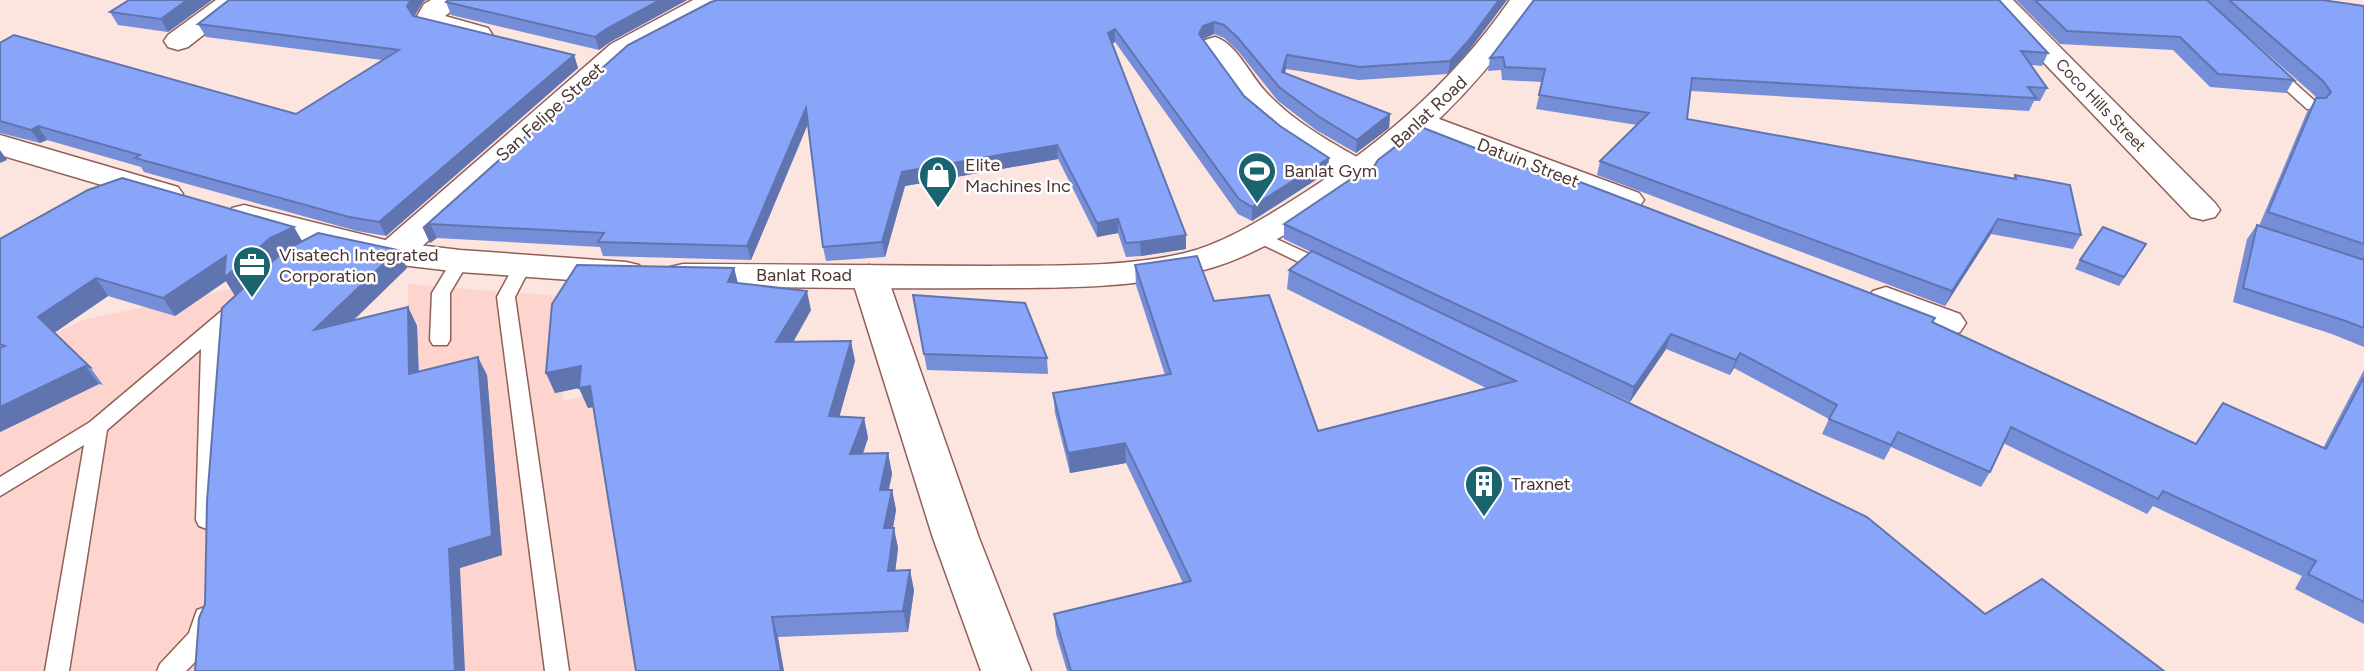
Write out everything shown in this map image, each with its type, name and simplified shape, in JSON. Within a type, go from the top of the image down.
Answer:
[{"type":"street","points":[[178,41],[234,0]]},
{"type":"street","points":[[451,0],[433,10],[429,20],[506,41]]},
{"type":"street","name":"San Felipe Street","points":[[393,253],[621,50],[703,6],[725,0]]},
{"type":"street","name":"Banlat Road","points":[[0,145],[126,184],[204,204],[322,244],[460,261],[640,274],[1054,276],[1118,272],[1184,264],[1225,252],[1259,236],[1359,172],[1423,122],[1483,60],[1524,0]]},
{"type":"street","name":"Coco Hills Street","points":[[1998,0],[2203,211]]},
{"type":"street","points":[[1215,46],[1245,88],[1265,109],[1291,130],[1359,172]]},
{"type":"street","points":[[569,56],[604,64]]},
{"type":"street","name":"Datuin Street","points":[[1423,122],[1653,210]]},
{"type":"street","points":[[76,204],[126,184]]},
{"type":"street","points":[[869,276],[956,538],[1006,671]]},
{"type":"street","points":[[1858,288],[1947,323]]},
{"type":"lane","points":[[2264,62],[2312,106]]},
{"type":"lane","points":[[1259,236],[1342,276]]},
{"type":"lane","points":[[440,340],[441,293],[460,261]]},
{"type":"lane","points":[[522,266],[506,297],[557,671]]},
{"type":"lane","points":[[0,488],[97,426],[211,332],[252,294]]},
{"type":"lane","points":[[207,540],[211,332]]},
{"type":"lane","points":[[57,671],[97,426]]},
{"type":"lane","points":[[169,671],[191,652],[205,623],[206,596]]},
{"type":"shaded area","points":[[272,257],[332,358],[408,340],[408,284],[558,296],[563,401],[591,395],[637,671],[0,671],[0,360],[83,320],[230,289]]},
{"type":"building","points":[[129,0],[187,0],[161,19],[110,12]]},
{"type":"building","points":[[229,0],[411,0],[407,6],[413,16],[574,55],[379,222],[349,217],[135,158],[140,155],[38,126],[31,130],[0,121],[0,43],[14,35],[296,114],[399,50],[198,24]]},
{"type":"building","points":[[660,0],[595,37],[446,2]]},
{"type":"building","points":[[717,0],[1499,0],[1450,61],[1360,67],[1287,55],[1282,72],[1390,114],[1357,140],[1279,87],[1224,25],[1214,22],[1203,26],[1199,34],[1244,96],[1280,126],[1329,158],[1252,207],[1239,199],[1115,29],[1108,33],[1186,235],[1126,243],[1118,219],[1097,223],[1057,145],[902,172],[882,242],[823,247],[806,108],[747,246],[598,242],[604,233],[430,224],[423,228],[628,45]]},
{"type":"building","points":[[1534,0],[1999,0],[2048,53],[2021,51],[2047,88],[2028,87],[2036,98],[1692,78],[1687,119],[2016,179],[2015,175],[2070,185],[2081,235],[1998,219],[1952,291],[1600,161],[1649,113],[1539,95],[1545,69],[1505,67],[1503,57],[1490,58]]},
{"type":"building","points":[[2035,0],[2207,0],[2294,80],[2218,74],[2180,37],[2067,31]]},
{"type":"building","points":[[2229,0],[2322,0],[2364,6],[2364,244],[2268,212],[2316,98],[2326,98],[2331,92],[2323,81]]},
{"type":"building","points":[[1421,127],[1575,187],[1580,182],[1935,318],[1932,322],[2196,444],[2223,403],[2326,449],[2364,377],[2364,602],[2308,574],[2316,561],[2163,491],[2158,499],[2011,427],[1990,472],[1898,432],[1891,445],[1829,419],[1837,405],[1740,353],[1736,360],[1671,334],[1634,387],[1284,224],[1366,169],[1373,168],[1378,160]]},
{"type":"building","points":[[122,178],[294,227],[270,238],[224,278],[226,256],[163,298],[96,278],[38,317],[90,367],[85,366],[0,407],[0,348],[5,346],[0,344],[0,239],[88,190]]},
{"type":"building","points":[[2257,225],[2364,260],[2364,328],[2243,288]]},
{"type":"building","points":[[2103,227],[2146,244],[2124,277],[2080,260]]},
{"type":"building","points":[[318,233],[398,250],[314,330],[408,307],[409,374],[478,357],[492,536],[449,549],[455,671],[195,671],[199,618],[205,604],[207,501],[222,308],[285,250]]},
{"type":"building","points":[[1312,251],[1867,517],[1985,614],[2042,579],[2164,671],[1071,671],[1054,614],[1191,581],[1125,443],[1068,453],[1053,393],[1171,374],[1135,265],[1197,256],[1214,301],[1269,295],[1318,431],[1516,381],[1289,270]]},
{"type":"building","points":[[577,265],[734,268],[728,282],[807,291],[776,342],[851,341],[829,416],[864,418],[850,454],[888,453],[880,490],[892,490],[884,528],[894,528],[888,571],[910,570],[903,611],[772,617],[781,671],[636,671],[590,386],[579,388],[581,366],[546,373],[552,304]]},
{"type":"building","points":[[913,295],[1025,303],[1047,358],[924,354]]},
{"type":"place","name":"Banlat Gym","points":[[1257,205]]},
{"type":"place","name":"Elite Machines Inc","points":[[938,209]]},
{"type":"place","name":"Visatech Integrated Corporation","points":[[252,299]]},
{"type":"place","name":"Traxnet","points":[[1484,518]]}]
